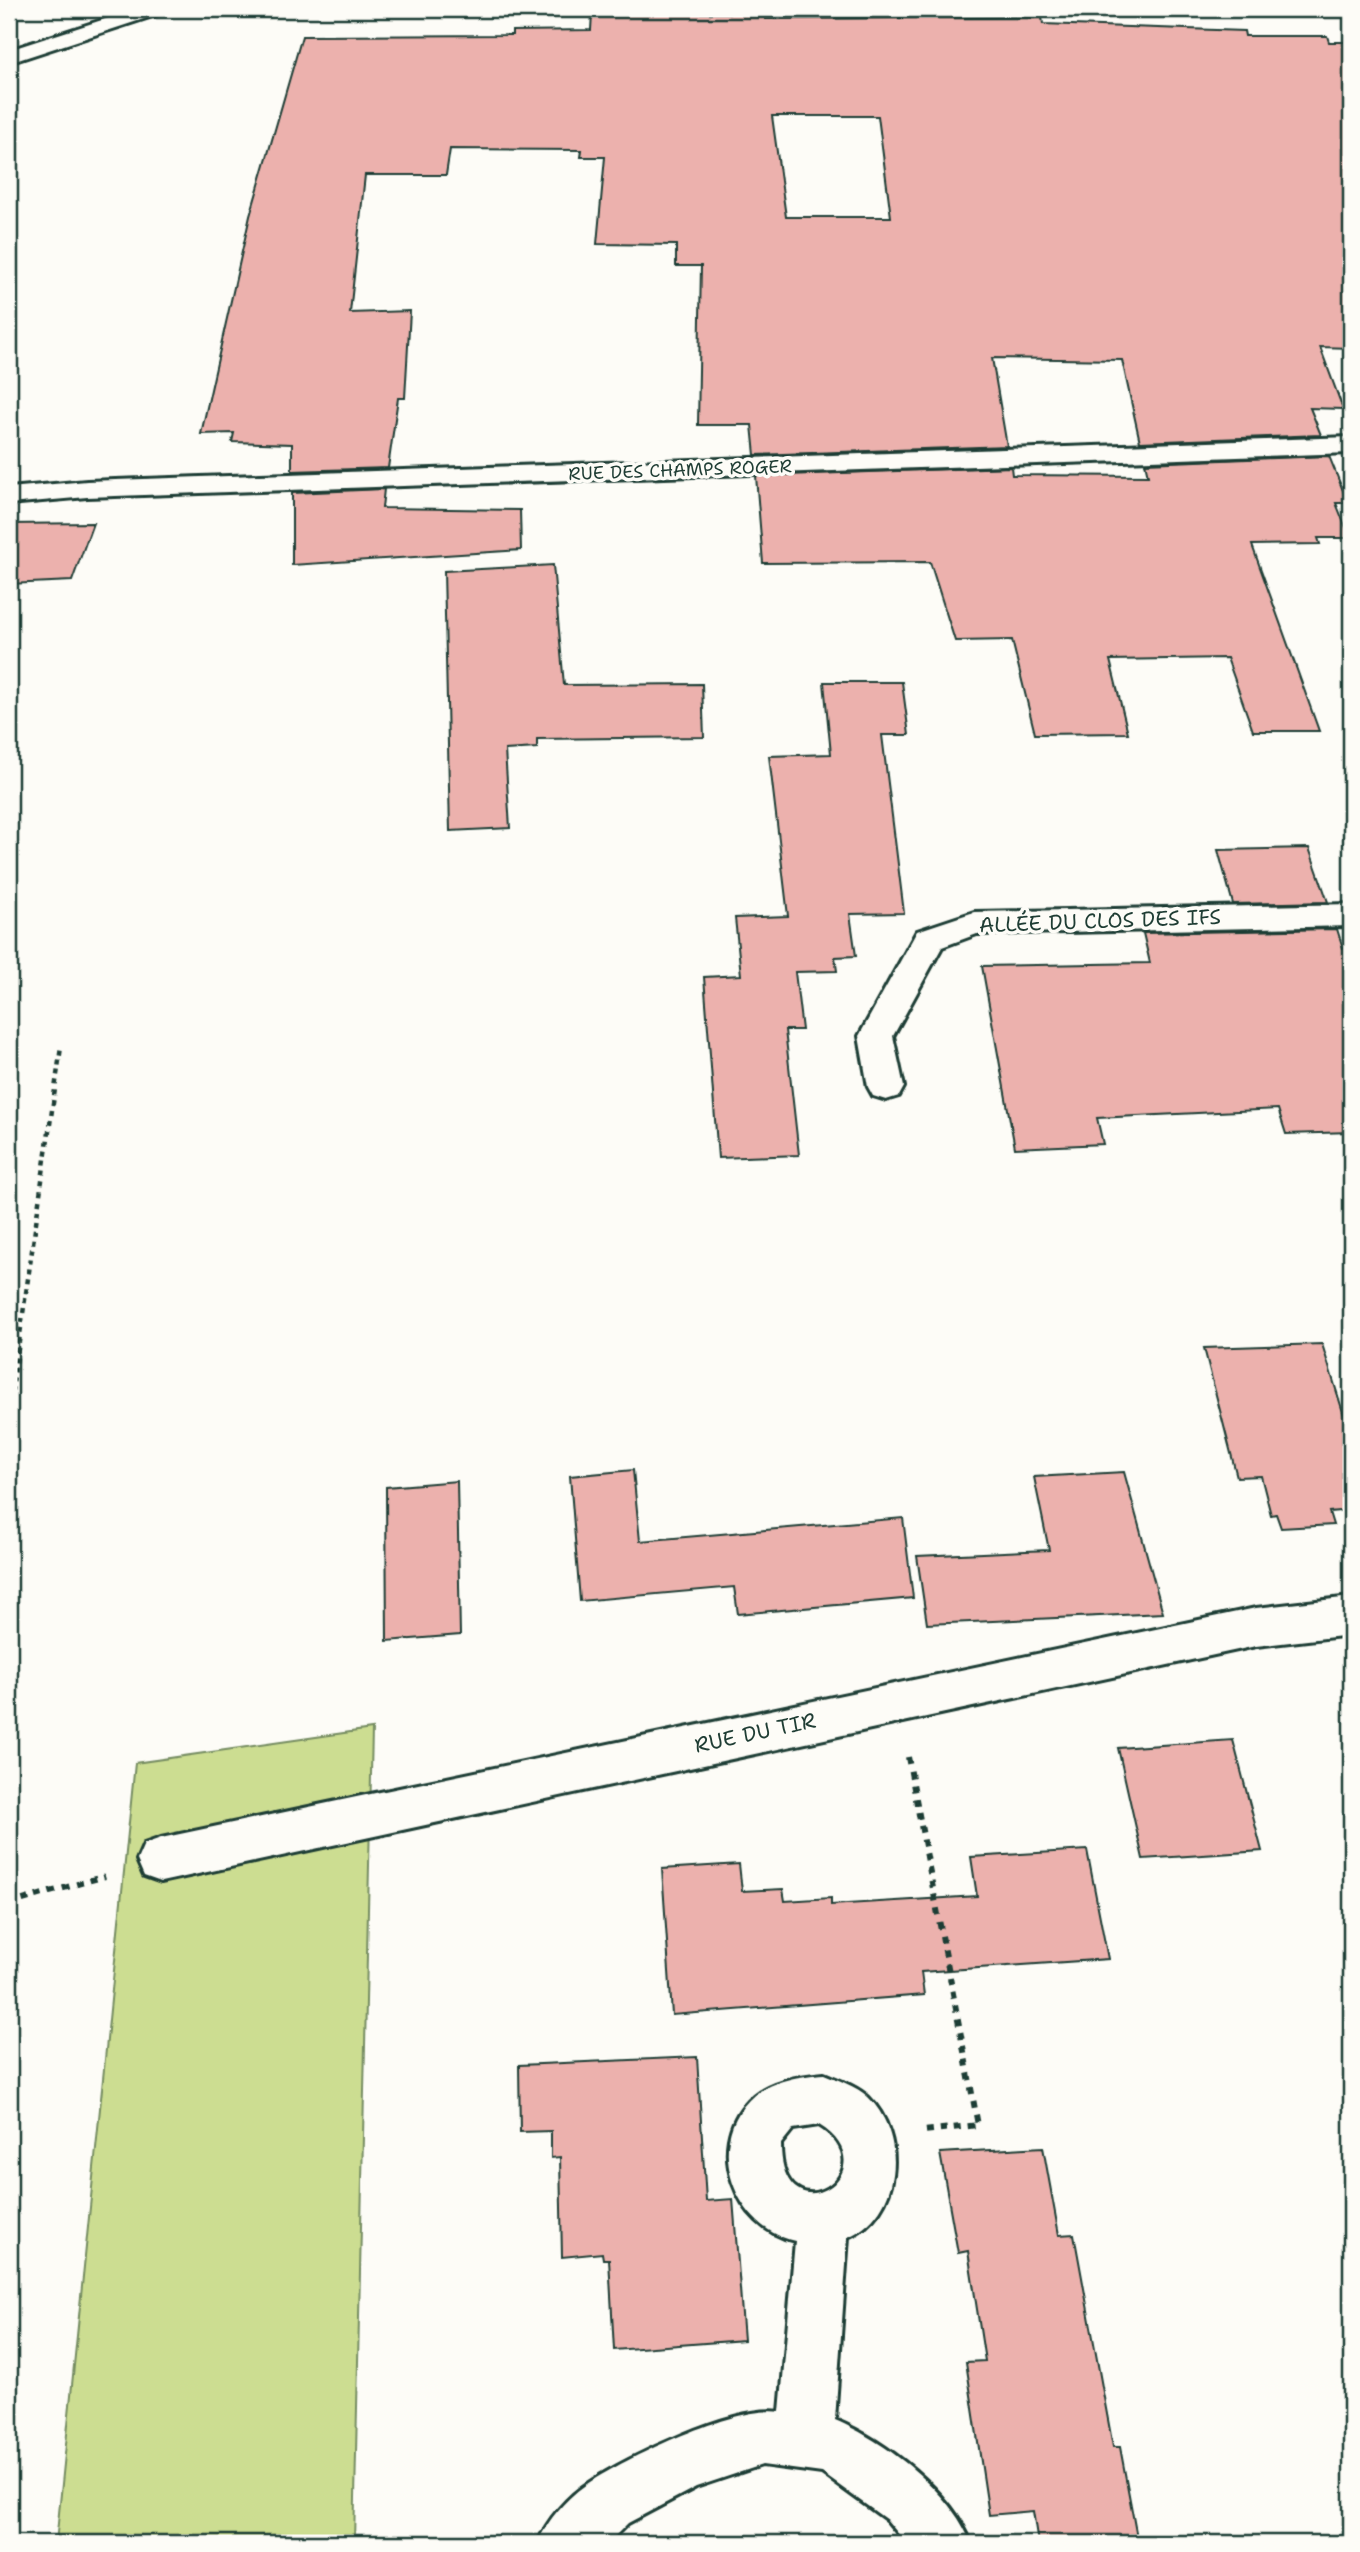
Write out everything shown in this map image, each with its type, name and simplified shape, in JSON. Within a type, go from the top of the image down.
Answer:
[{"type":"street","points":[[9,57],[155,9]]},
{"type":"street","name":"RUE DES CHAMPS ROGER","points":[[9,496],[101,489],[1118,456],[1351,445]]},
{"type":"street","name":"ALLÉE DU CLOS DES IFS","points":[[886,1087],[876,1035],[929,939],[974,923],[1351,915]]},
{"type":"street","name":"RUE DU TIR","points":[[160,1860],[1256,1627],[1351,1616]]},
{"type":"street","points":[[824,2099],[839,2105],[855,2119],[867,2137],[872,2158],[866,2186],[855,2204],[844,2212],[823,2219],[803,2219],[783,2211],[759,2185],[753,2157],[761,2126],[778,2107],[797,2100],[824,2099]]},
{"type":"street","points":[[805,2443],[823,2219]]},
{"type":"street","points":[[567,2543],[608,2503],[684,2463],[762,2437],[832,2447],[907,2500],[942,2543]]},
{"type":"path","points":[[9,1412],[61,1047]]},
{"type":"path","points":[[867,2137],[978,2125],[897,1703]]},
{"type":"path","points":[[9,1904],[160,1860]]},
{"type":"green space","points":[[372,1729],[354,2543],[56,2543],[135,1763]]},
{"type":"building","points":[[592,13],[765,13],[765,19],[1042,17],[1043,24],[1244,31],[1245,36],[1327,36],[1329,42],[1351,42],[1351,348],[1320,347],[1343,409],[1310,408],[1321,435],[1140,442],[1122,360],[992,358],[1007,446],[755,455],[752,425],[698,425],[701,266],[676,266],[676,245],[597,244],[605,157],[581,157],[582,150],[450,149],[446,175],[365,175],[350,313],[410,311],[405,398],[398,398],[388,468],[292,471],[292,444],[232,442],[234,433],[201,434],[250,216],[302,36],[512,35],[512,31],[591,30]],"holes":[[[772,116],[878,116],[891,217],[786,217]]]},
{"type":"building","points":[[1329,456],[1348,503],[1336,503],[1350,538],[1318,538],[1320,544],[1252,545],[1319,731],[1253,731],[1227,658],[1110,660],[1128,733],[1035,734],[1012,640],[955,641],[930,562],[763,563],[756,476],[1011,467],[1012,475],[1148,476],[1145,463]]},
{"type":"building","points":[[384,489],[382,508],[520,510],[521,550],[292,565],[292,493]]},
{"type":"building","points":[[93,523],[72,581],[9,584],[9,524]]},
{"type":"building","points":[[553,565],[564,685],[702,684],[704,737],[537,739],[537,748],[505,750],[510,828],[450,831],[444,571]]},
{"type":"building","points":[[824,682],[902,682],[909,735],[882,735],[904,913],[850,914],[856,956],[835,957],[837,971],[795,972],[802,1030],[785,1030],[799,1155],[718,1158],[704,977],[741,975],[735,918],[788,916],[769,756],[831,754]]},
{"type":"building","points":[[1309,848],[1328,902],[1233,904],[1218,850]]},
{"type":"building","points":[[1337,929],[1343,948],[1351,947],[1351,1132],[1286,1134],[1278,1109],[1097,1118],[1103,1144],[1015,1148],[982,966],[1150,963],[1143,933]]},
{"type":"building","points":[[1322,1344],[1351,1438],[1351,1510],[1329,1512],[1333,1525],[1281,1528],[1276,1514],[1271,1515],[1261,1476],[1237,1477],[1204,1348]]},
{"type":"building","points":[[633,1470],[640,1541],[903,1518],[913,1598],[738,1614],[734,1587],[580,1601],[570,1476]]},
{"type":"building","points":[[1124,1472],[1163,1613],[927,1624],[917,1556],[1049,1550],[1034,1477]]},
{"type":"building","points":[[457,1481],[460,1635],[387,1641],[386,1487]]},
{"type":"building","points":[[1233,1740],[1262,1851],[1143,1859],[1118,1748]]},
{"type":"building","points":[[1087,1850],[1108,1959],[921,1972],[924,1995],[672,2015],[662,1869],[739,1864],[742,1891],[783,1889],[785,1901],[831,1898],[831,1905],[977,1896],[971,1857]]},
{"type":"building","points":[[697,2057],[706,2201],[733,2199],[744,2340],[614,2350],[609,2259],[603,2259],[602,2253],[562,2257],[560,2157],[551,2158],[551,2131],[520,2132],[519,2065]]},
{"type":"building","points":[[1043,2147],[1059,2235],[1074,2234],[1113,2447],[1120,2447],[1138,2543],[1038,2543],[1033,2511],[989,2515],[966,2362],[985,2361],[968,2251],[958,2253],[940,2153]]}]
